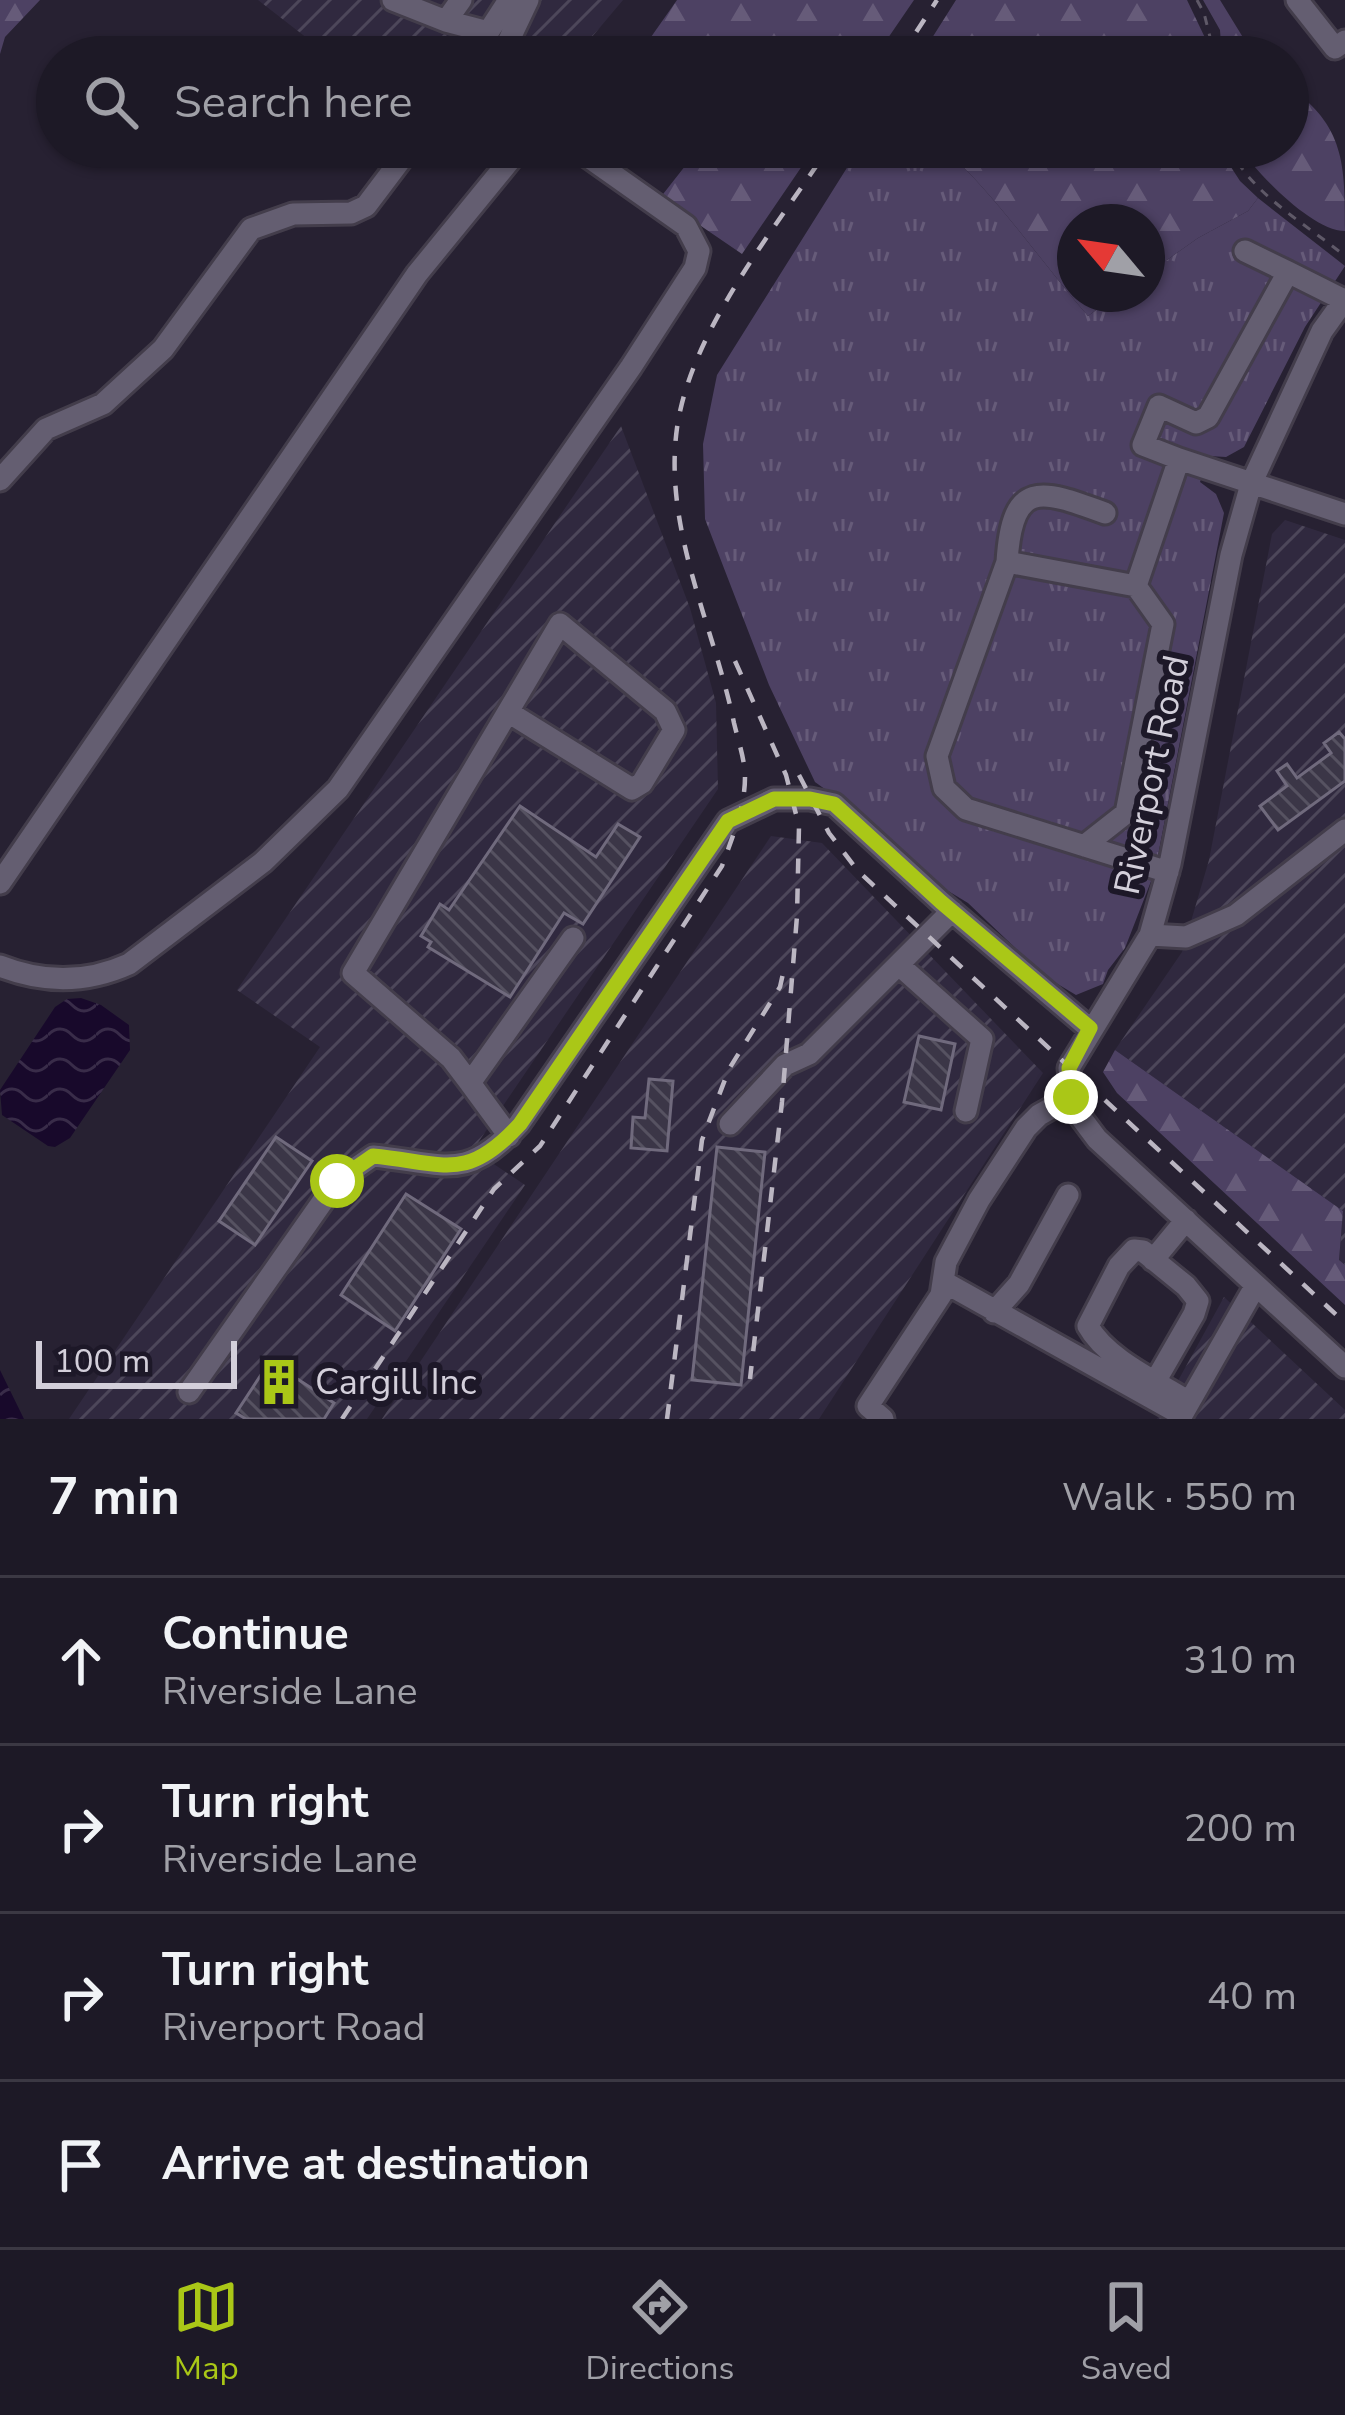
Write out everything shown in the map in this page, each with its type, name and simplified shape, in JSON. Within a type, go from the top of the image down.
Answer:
[{"type":"street","points":[[393,0],[488,32]]},
{"type":"street","points":[[446,21],[461,0]]},
{"type":"street","points":[[485,36],[509,0]]},
{"type":"street","points":[[511,36],[528,0]]},
{"type":"street","points":[[1297,0],[1335,48],[1345,41]]},
{"type":"street","points":[[0,480],[46,429],[103,404],[163,350],[251,229],[293,214],[351,213],[366,206],[395,168]]},
{"type":"street","points":[[0,883],[417,274],[504,168]]},
{"type":"street","points":[[0,967],[34,977],[78,979],[105,975],[129,964],[263,862],[316,814],[387,723],[695,268],[699,251],[686,226],[604,168]]},
{"type":"street","points":[[1245,251],[1344,299]]},
{"type":"street","points":[[1288,272],[1208,417],[1196,423],[1159,406],[1143,445],[1345,514]]},
{"type":"street","name":"Riverport Road","points":[[1071,1097],[1069,1068],[1150,934],[1168,872],[1232,555],[1251,484],[1322,331],[1344,299]]},
{"type":"street","points":[[1136,586],[1179,459]]},
{"type":"street","points":[[1105,513],[1050,493],[1025,502],[1009,524],[1006,562],[937,756],[944,788],[966,809],[1168,872]]},
{"type":"street","points":[[1006,562],[1136,586],[1163,624],[1126,813],[1084,846]]},
{"type":"street","points":[[508,712],[632,789],[642,783],[674,730],[665,711],[560,624],[353,973],[451,1058],[508,1136]]},
{"type":"street","points":[[189,1392],[337,1181],[373,1156],[465,1166],[495,1151],[728,821],[774,799],[834,804],[1090,1028]]},
{"type":"street","points":[[1150,934],[1186,937],[1236,915],[1345,830]]},
{"type":"street","points":[[730,1124],[785,1065],[809,1054],[952,911]]},
{"type":"street","points":[[470,1084],[573,938]]},
{"type":"street","points":[[899,964],[982,1039],[966,1111]]},
{"type":"street","points":[[883,1419],[868,1406],[941,1295],[946,1262],[979,1200],[1026,1128],[1071,1097],[1073,1107],[1097,1138],[1345,1367]]},
{"type":"street","points":[[994,1312],[1019,1284],[1068,1195]]},
{"type":"street","points":[[1153,1260],[1186,1220]]},
{"type":"street","points":[[1143,1251],[1198,1301],[1154,1401],[1096,1341],[1088,1326],[1119,1266],[1130,1253],[1143,1251]]},
{"type":"street","points":[[944,1282],[1154,1401],[1183,1412],[1256,1286]]},
{"type":"path","points":[[1197,0],[1208,36]]},
{"type":"path","points":[[1241,168],[1345,256]]},
{"type":"shaded area","points":[[258,0],[623,0],[593,36],[304,36]]},
{"type":"shaded area","points":[[621,426],[690,608],[716,703],[718,789],[473,1150],[525,1185],[367,1419],[69,1419],[320,1047],[237,990]]},
{"type":"shaded area","points":[[1285,520],[1345,540],[1345,1265],[1339,1261],[1343,1211],[1115,1050],[1182,952],[1209,860],[1272,534]]},
{"type":"shaded area","points":[[771,836],[822,843],[1043,1073],[819,1419],[382,1419]]},
{"type":"shaded area","points":[[1224,1297],[1345,1410],[1345,1419],[1157,1419]]},
{"type":"green space","points":[[0,0],[40,0],[5,37],[0,54]]},
{"type":"green space","points":[[677,0],[914,0],[889,36],[652,36]]},
{"type":"green space","points":[[956,0],[1187,0],[1204,36],[933,36]]},
{"type":"green space","points":[[1203,0],[1220,0],[1242,36],[1220,36]]},
{"type":"green space","points":[[1309,103],[1338,148],[1345,231],[1317,222],[1256,168],[1309,168]]},
{"type":"green space","points":[[684,168],[801,168],[742,254],[660,198]]},
{"type":"green space","points":[[847,168],[964,168],[1057,278],[1057,312],[1088,316],[1093,312],[1165,312],[1165,261],[1248,211],[1258,198],[1345,266],[1305,327],[1244,447],[1226,457],[1209,456],[1200,482],[1216,494],[1224,513],[1155,871],[1125,948],[1103,984],[1076,995],[1046,977],[968,903],[935,883],[815,782],[769,685],[705,519],[703,444],[717,375]]},
{"type":"green space","points":[[964,168],[1232,168],[1258,198],[1248,211],[1165,261],[1165,204],[1057,204],[1057,278]]},
{"type":"green space","points":[[1115,1050],[1343,1211],[1339,1260],[1345,1265],[1345,1305],[1117,1093],[1103,1072]]},
{"type":"water","points":[[67,999],[101,1005],[129,1025],[130,1050],[70,1138],[48,1146],[2,1115],[0,1090],[55,1007]]},
{"type":"water","points":[[0,1370],[24,1419],[0,1419]]},
{"type":"building","points":[[1339,732],[1345,739],[1345,781],[1278,830],[1260,806],[1287,786],[1277,771],[1287,764],[1297,778],[1331,753],[1324,743]]},
{"type":"building","points":[[520,806],[596,857],[618,824],[640,837],[583,924],[564,913],[510,997],[428,947],[431,942],[421,936],[440,904],[449,910]]},
{"type":"building","points":[[919,1036],[955,1044],[941,1110],[904,1102]]},
{"type":"building","points":[[649,1079],[673,1081],[667,1151],[631,1148],[633,1117],[645,1118]]},
{"type":"building","points":[[276,1137],[312,1161],[255,1245],[219,1221]]},
{"type":"building","points":[[717,1147],[765,1152],[741,1385],[692,1380]]},
{"type":"building","points":[[406,1194],[461,1229],[395,1331],[341,1295]]},
{"type":"building","name":"Cargill Inc","points":[[270,1361],[334,1403],[324,1419],[246,1419],[236,1413]]},
{"type":"railway","points":[[914,36],[937,0]]},
{"type":"railway","points":[[342,1419],[494,1189],[540,1146],[722,866],[740,811],[745,770],[684,541],[677,503],[677,428],[685,391],[717,318],[815,168]]},
{"type":"railway","points":[[735,661],[786,775],[799,826],[782,1102],[750,1379]]},
{"type":"railway","points":[[799,775],[829,833],[858,871],[1345,1323]]},
{"type":"railway","points":[[667,1419],[702,1140],[729,1069],[780,987],[784,969]]},
{"type":"place","name":"Cargill Inc","points":[[279,1382]]},
{"type":"route","points":[[337,1181],[373,1156],[465,1166],[495,1151],[520,1124],[728,821],[774,799],[834,804],[1090,1028],[1069,1068],[1071,1097]]}]
